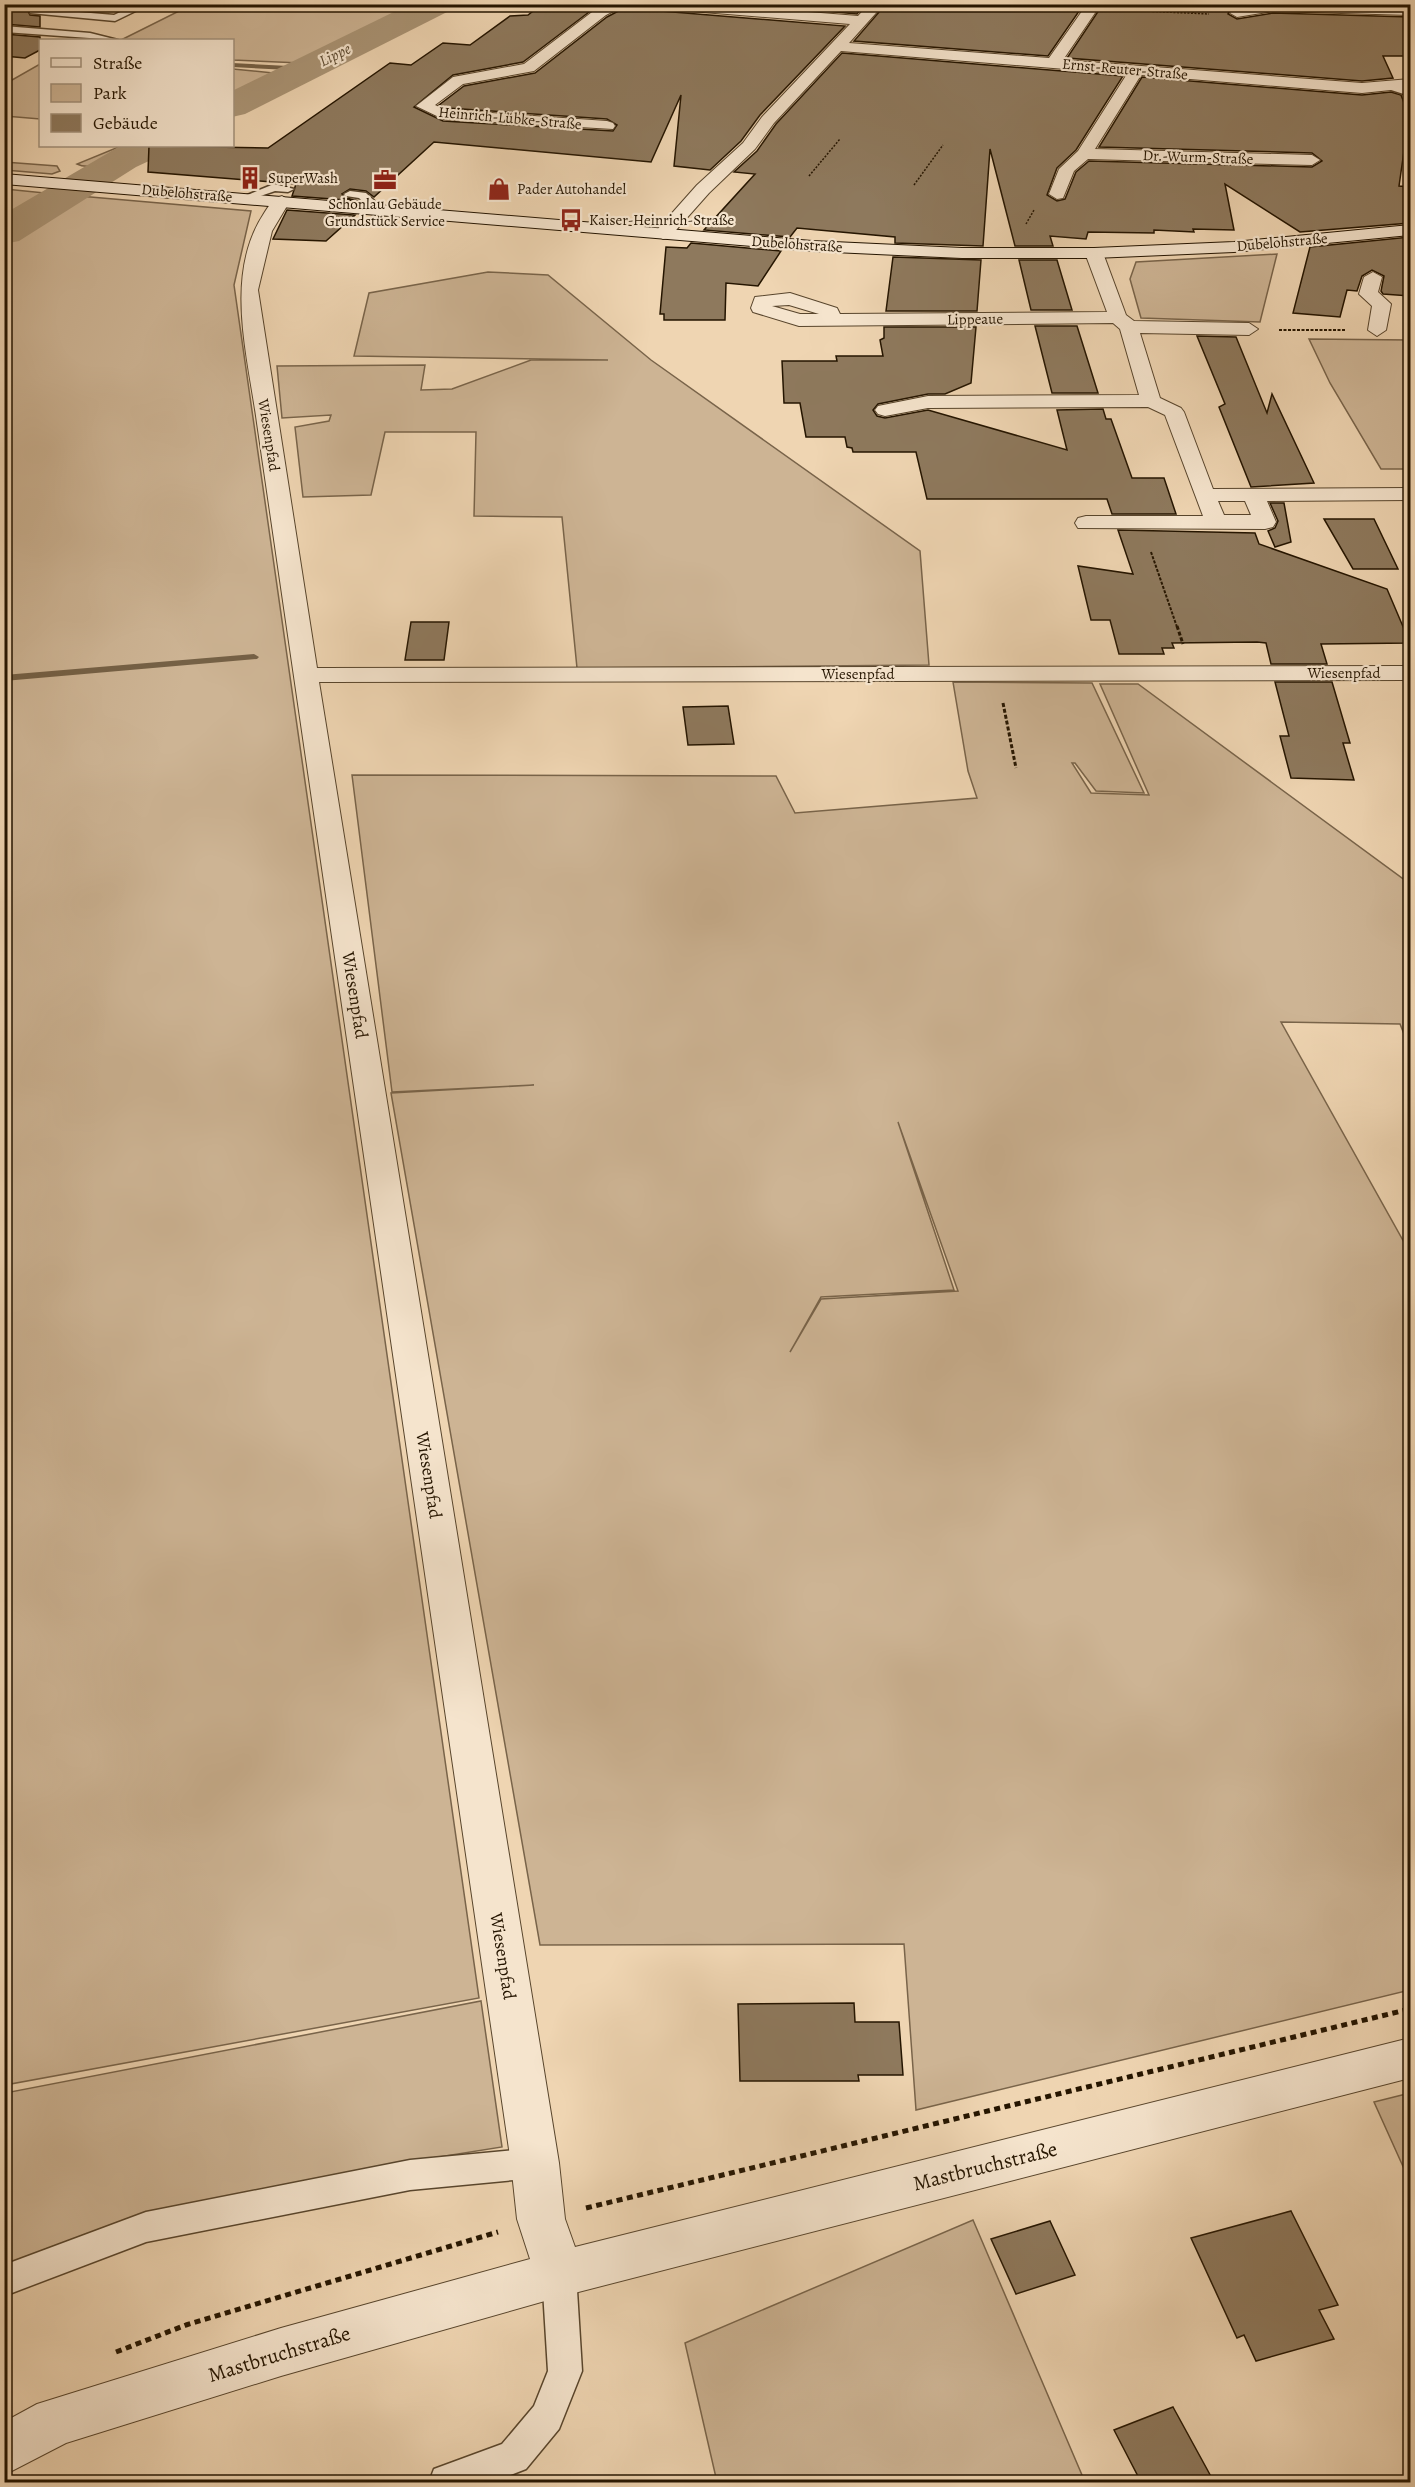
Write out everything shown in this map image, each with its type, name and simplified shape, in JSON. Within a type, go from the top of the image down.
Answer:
[{"type":"street","points":[[4,8],[11,4]]},
{"type":"street","name":"Heinrich-Lübke-Straße","points":[[607,126],[443,114],[424,106],[458,80],[529,68],[601,12],[620,4]]},
{"type":"street","points":[[654,4],[861,21]]},
{"type":"street","points":[[663,234],[703,189],[748,146],[768,120],[876,4]]},
{"type":"street","points":[[1053,63],[1092,6]]},
{"type":"street","points":[[1237,14],[1272,7],[1410,11]]},
{"type":"street","name":"Ernst-Reuter-Straße","points":[[838,46],[1362,88],[1410,84]]},
{"type":"street","points":[[1057,194],[1067,168],[1084,154],[1137,70]]},
{"type":"street","name":"Dr.-Wurm-Straße","points":[[1084,154],[1312,160]]},
{"type":"street","name":"Dubelohstraße","points":[[4,179],[246,198],[285,190],[377,209],[812,246],[1010,254],[1234,247],[1376,231],[1410,230]]},
{"type":"street","name":"Wiesenpfad","points":[[285,190],[271,212],[252,269],[249,290],[267,423],[304,650],[535,2163],[541,2219],[560,2274]]},
{"type":"street","points":[[1094,253],[1123,322],[1151,401]]},
{"type":"street","points":[[1373,277],[1368,294],[1382,304],[1401,303]]},
{"type":"street","points":[[1377,330],[1382,304]]},
{"type":"street","name":"Lippeaue","points":[[832,320],[1123,322],[1249,330]]},
{"type":"street","points":[[885,410],[927,402],[1151,401],[1174,412],[1216,522]]},
{"type":"street","points":[[1403,494],[1387,477],[1410,477]]},
{"type":"street","points":[[1205,495],[1403,494]]},
{"type":"street","points":[[1086,523],[1130,532],[1216,522],[1265,522],[1254,495]]},
{"type":"street","name":"Wiesenpfad","points":[[306,675],[1410,673]]},
{"type":"street","name":"Mastbruchstraße","points":[[4,2450],[55,2422],[281,2352],[560,2274],[1410,2058]]},
{"type":"lane","points":[[46,4],[33,11],[115,18],[146,4]]},
{"type":"lane","points":[[4,29],[107,39]]},
{"type":"lane","points":[[1392,87],[1410,93]]},
{"type":"lane","points":[[356,192],[377,209]]},
{"type":"lane","points":[[4,2281],[146,2227],[410,2175],[535,2163]]},
{"type":"lane","points":[[447,2482],[514,2457],[547,2417],[565,2371],[560,2274]]},
{"type":"path","points":[[1193,4],[1193,14]]},
{"type":"path","points":[[1092,6],[1193,14],[1237,14]]},
{"type":"path","points":[[808,176],[840,139]]},
{"type":"path","points":[[914,185],[944,145]]},
{"type":"path","points":[[1010,254],[1041,197],[1057,194]]},
{"type":"path","points":[[1249,330],[1377,330]]},
{"type":"path","points":[[1130,532],[1150,547],[1193,673]]},
{"type":"path","points":[[997,673],[1016,768]]},
{"type":"path","points":[[111,2354],[186,2325],[541,2219],[1410,2009]]},
{"type":"green space","points":[[193,4],[414,4],[301,63],[234,60],[234,39],[123,39]]},
{"type":"green space","points":[[39,65],[39,119],[5,116],[5,84]]},
{"type":"green space","points":[[234,69],[283,74],[234,98]]},
{"type":"green space","points":[[119,147],[134,147],[99,164],[84,166],[77,164]]},
{"type":"green space","points":[[4,162],[57,166],[60,171],[52,174],[5,170]]},
{"type":"green space","points":[[5,189],[45,193],[5,219]]},
{"type":"green space","points":[[79,196],[251,211],[234,285],[479,1998],[5,2085],[4,244]]},
{"type":"green space","points":[[1277,254],[1260,322],[1141,318],[1130,279],[1136,262]]},
{"type":"green space","points":[[488,272],[548,275],[651,360],[920,551],[929,665],[577,668],[562,517],[474,516],[476,432],[385,432],[371,495],[303,497],[295,427],[329,421],[331,415],[282,418],[277,366],[425,365],[421,390],[452,389],[531,360],[608,360],[354,356],[369,293]]},
{"type":"green space","points":[[1309,339],[1410,340],[1410,469],[1381,469],[1330,383]]},
{"type":"green space","points":[[953,682],[1092,683],[1144,793],[1096,791],[1075,763],[1072,763],[1091,793],[1149,795],[1100,684],[1138,684],[1410,884],[1410,1049],[1400,1024],[1281,1022],[1410,1253],[1410,1990],[916,2110],[904,1944],[540,1945],[391,1093],[534,1085],[392,1092],[352,775],[776,776],[795,813],[977,798],[968,771]],"holes":[[[898,1122],[958,1291],[821,1299],[790,1352],[821,1297],[954,1290]]]},
{"type":"green space","points":[[481,2001],[502,2147],[414,2161],[5,2269],[5,2093]]},
{"type":"green space","points":[[1410,2093],[1410,2182],[1374,2102]]},
{"type":"green space","points":[[973,2220],[1085,2482],[717,2482],[685,2343]]},
{"type":"building","points":[[542,4],[597,6],[523,62],[453,75],[414,107],[443,121],[613,131],[617,125],[607,119],[447,108],[439,105],[464,86],[535,73],[607,17],[624,8],[845,26],[760,115],[741,141],[710,170],[674,166],[681,95],[651,162],[434,142],[374,197],[366,191],[350,189],[342,194],[346,198],[359,201],[292,196],[296,184],[148,172],[149,147],[268,148],[390,63],[411,65],[443,43],[470,45],[510,16],[528,15]]},
{"type":"building","points":[[794,4],[865,4],[857,14],[790,8]]},
{"type":"building","points":[[886,4],[1084,4],[1048,56],[854,41]]},
{"type":"building","points":[[1103,4],[1249,4],[1230,9],[1228,14],[1237,19],[1273,13],[1410,17],[1410,56],[1383,56],[1393,78],[1362,81],[1067,58]]},
{"type":"building","points":[[13,9],[28,11],[30,15],[40,16],[40,27],[4,24],[4,14]]},
{"type":"building","points":[[4,34],[40,37],[39,51],[25,58],[4,56]]},
{"type":"building","points":[[842,53],[1123,76],[1076,150],[1057,168],[1047,195],[1057,201],[1065,199],[1076,172],[1089,161],[1312,167],[1322,161],[1312,153],[1099,147],[1142,77],[1362,95],[1391,92],[1401,95],[1409,116],[1399,186],[1410,187],[1410,223],[1300,232],[1225,184],[1234,230],[1193,229],[1194,232],[1154,230],[1154,233],[1088,232],[1086,239],[1050,236],[1053,246],[1015,246],[990,149],[983,246],[895,243],[895,237],[797,228],[790,237],[704,230],[755,174],[734,172],[757,151],[776,124]]},
{"type":"building","points":[[287,210],[355,215],[326,241],[273,239]]},
{"type":"building","points":[[1410,237],[1410,296],[1383,294],[1381,291],[1384,276],[1372,270],[1362,276],[1357,291],[1347,290],[1340,317],[1293,313],[1310,247]]},
{"type":"building","points":[[691,243],[781,251],[758,286],[726,283],[725,320],[664,320],[664,314],[660,314],[666,247],[687,248]]},
{"type":"building","points":[[893,257],[981,260],[977,311],[886,311]]},
{"type":"building","points":[[1019,260],[1057,260],[1072,310],[1031,310]]},
{"type":"building","points":[[1035,326],[1077,326],[1098,393],[1052,393]]},
{"type":"building","points":[[884,327],[976,327],[971,383],[945,394],[928,394],[878,404],[873,410],[877,416],[885,418],[928,410],[1067,450],[1057,410],[1103,409],[1106,419],[1111,419],[1132,478],[1164,478],[1176,514],[1112,514],[1107,499],[927,499],[916,452],[853,452],[852,448],[847,447],[845,437],[806,437],[800,403],[784,403],[782,361],[837,361],[836,356],[883,356],[880,340],[884,338]]},
{"type":"building","points":[[1197,336],[1236,337],[1267,413],[1272,394],[1314,483],[1251,487],[1219,407],[1225,404]]},
{"type":"building","points":[[1270,503],[1284,503],[1291,542],[1275,547],[1268,531],[1275,528],[1278,521]]},
{"type":"building","points":[[1324,519],[1374,519],[1398,569],[1353,569]]},
{"type":"building","points":[[1118,530],[1255,533],[1259,544],[1387,589],[1410,643],[1321,644],[1327,664],[1271,664],[1266,643],[1257,642],[1172,643],[1174,648],[1162,648],[1164,654],[1119,654],[1110,620],[1091,620],[1078,566],[1133,574]]},
{"type":"building","points":[[411,622],[449,622],[444,660],[405,660]]},
{"type":"building","points":[[1275,682],[1332,682],[1350,743],[1343,743],[1354,780],[1291,778],[1280,736],[1289,736]]},
{"type":"building","points":[[728,706],[734,744],[688,745],[683,707]]},
{"type":"building","points":[[854,2003],[855,2022],[899,2022],[903,2075],[858,2075],[859,2081],[740,2081],[738,2004]]},
{"type":"building","points":[[1291,2211],[1338,2305],[1319,2310],[1334,2339],[1256,2361],[1244,2335],[1237,2338],[1191,2238]]},
{"type":"building","points":[[1050,2221],[1075,2275],[1016,2294],[991,2239]]},
{"type":"building","points":[[1173,2407],[1214,2482],[1141,2482],[1114,2430]]},
{"type":"waterway","name":"Lippe","points":[[234,105],[437,4]]},
{"type":"waterway","points":[[234,65],[308,69]]},
{"type":"waterway","name":"Lippe","points":[[4,232],[122,159],[148,147]]},
{"type":"waterway","points":[[4,678],[254,657]]},
{"type":"place","name":"SuperWash","points":[[250,178]]},
{"type":"place","name":"Schonlau Gebäude Grundstück Service","points":[[385,180]]},
{"type":"place","name":"Pader Autohandel","points":[[499,189]]},
{"type":"place","name":"Kaiser-Heinrich-Straße","points":[[571,220]]}]
